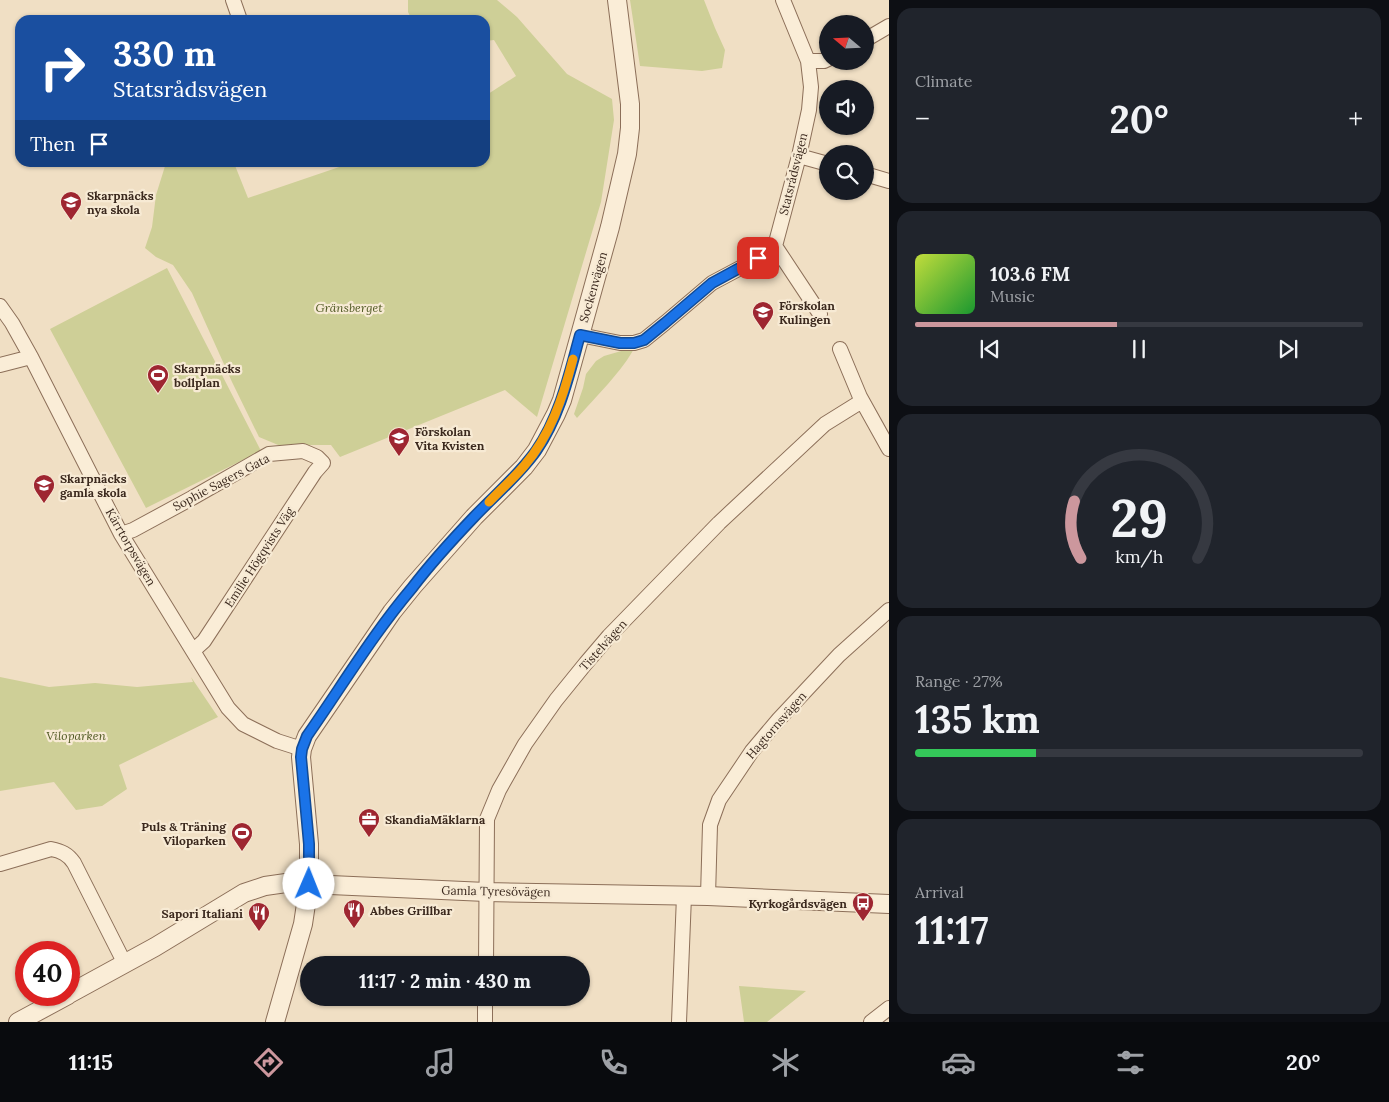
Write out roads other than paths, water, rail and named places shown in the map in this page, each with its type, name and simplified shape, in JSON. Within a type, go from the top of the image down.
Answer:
[{"type":"street","points":[[233,0],[238,15]]},
{"type":"street","name":"Sockenvägen","points":[[275,1022],[303,924],[309,884],[309,844],[303,783],[302,749],[307,736],[392,612],[474,517],[524,467],[537,450],[556,414],[570,373],[610,227],[627,154],[630,104],[617,0]]},
{"type":"street","name":"Statsrådsvägen","points":[[775,246],[799,156],[809,110],[811,87],[808,61],[783,0]]},
{"type":"street","points":[[874,35],[889,26]]},
{"type":"street","points":[[808,61],[819,61]]},
{"type":"street","points":[[799,156],[819,162]]},
{"type":"street","points":[[874,177],[889,181]]},
{"type":"street","points":[[580,335],[620,343],[634,343],[644,340],[712,283],[758,258],[775,246],[820,314]]},
{"type":"street","name":"Kärrtorpsvägen","points":[[0,306],[31,357],[121,534],[228,708],[243,724],[269,738],[288,746],[302,749]]},
{"type":"street","points":[[840,349],[862,401],[889,449]]},
{"type":"street","points":[[0,365],[31,357]]},
{"type":"street","name":"Tistelvägen","points":[[486,956],[487,819],[499,790],[524,744],[586,662],[719,522],[825,424],[862,401]]},
{"type":"street","name":"Sophie Sagers Gata","points":[[121,534],[133,530],[184,503],[269,454],[303,451],[317,457],[323,463]]},
{"type":"street","name":"Emilie Högqvists Väg","points":[[194,650],[204,641],[315,472],[323,463]]},
{"type":"street","name":"Hagtornsvägen","points":[[708,896],[710,825],[719,800],[752,751],[780,719],[839,655],[889,610]]},
{"type":"street","points":[[0,864],[51,849],[58,850],[69,856],[125,964]]},
{"type":"street","name":"Gamla Tyresövägen","points":[[80,988],[183,931],[244,893],[265,886],[286,883],[486,892],[708,896],[889,904]]},
{"type":"street","points":[[679,1022],[684,896]]},
{"type":"street","name":"Gamla Tyresövägen","points":[[18,1022],[48,1006]]},
{"type":"street","points":[[485,1006],[485,1022]]},
{"type":"street","points":[[871,1022],[889,1008]]},
{"type":"place","name":"Skarpnäcks nya skola","points":[[71,221]]},
{"type":"place","name":"Förskolan Kulingen","points":[[763,331]]},
{"type":"place","name":"Skarpnäcks bollplan","points":[[158,394]]},
{"type":"place","name":"Förskolan Vita Kvisten","points":[[399,457]]},
{"type":"place","name":"Skarpnäcks gamla skola","points":[[44,504]]},
{"type":"place","name":"SkandiaMäklarna","points":[[369,838]]},
{"type":"place","name":"Puls & Träning Viloparken","points":[[242,852]]},
{"type":"place","name":"Kyrkogårdsvägen","points":[[863,922]]},
{"type":"place","name":"Abbes Grillbar","points":[[354,929]]},
{"type":"place","name":"Sapori Italiani","points":[[259,932]]},
{"type":"park label","name":"Gränsberget","points":[[349,307]]},
{"type":"park label","name":"Viloparken","points":[[76,735]]}]
